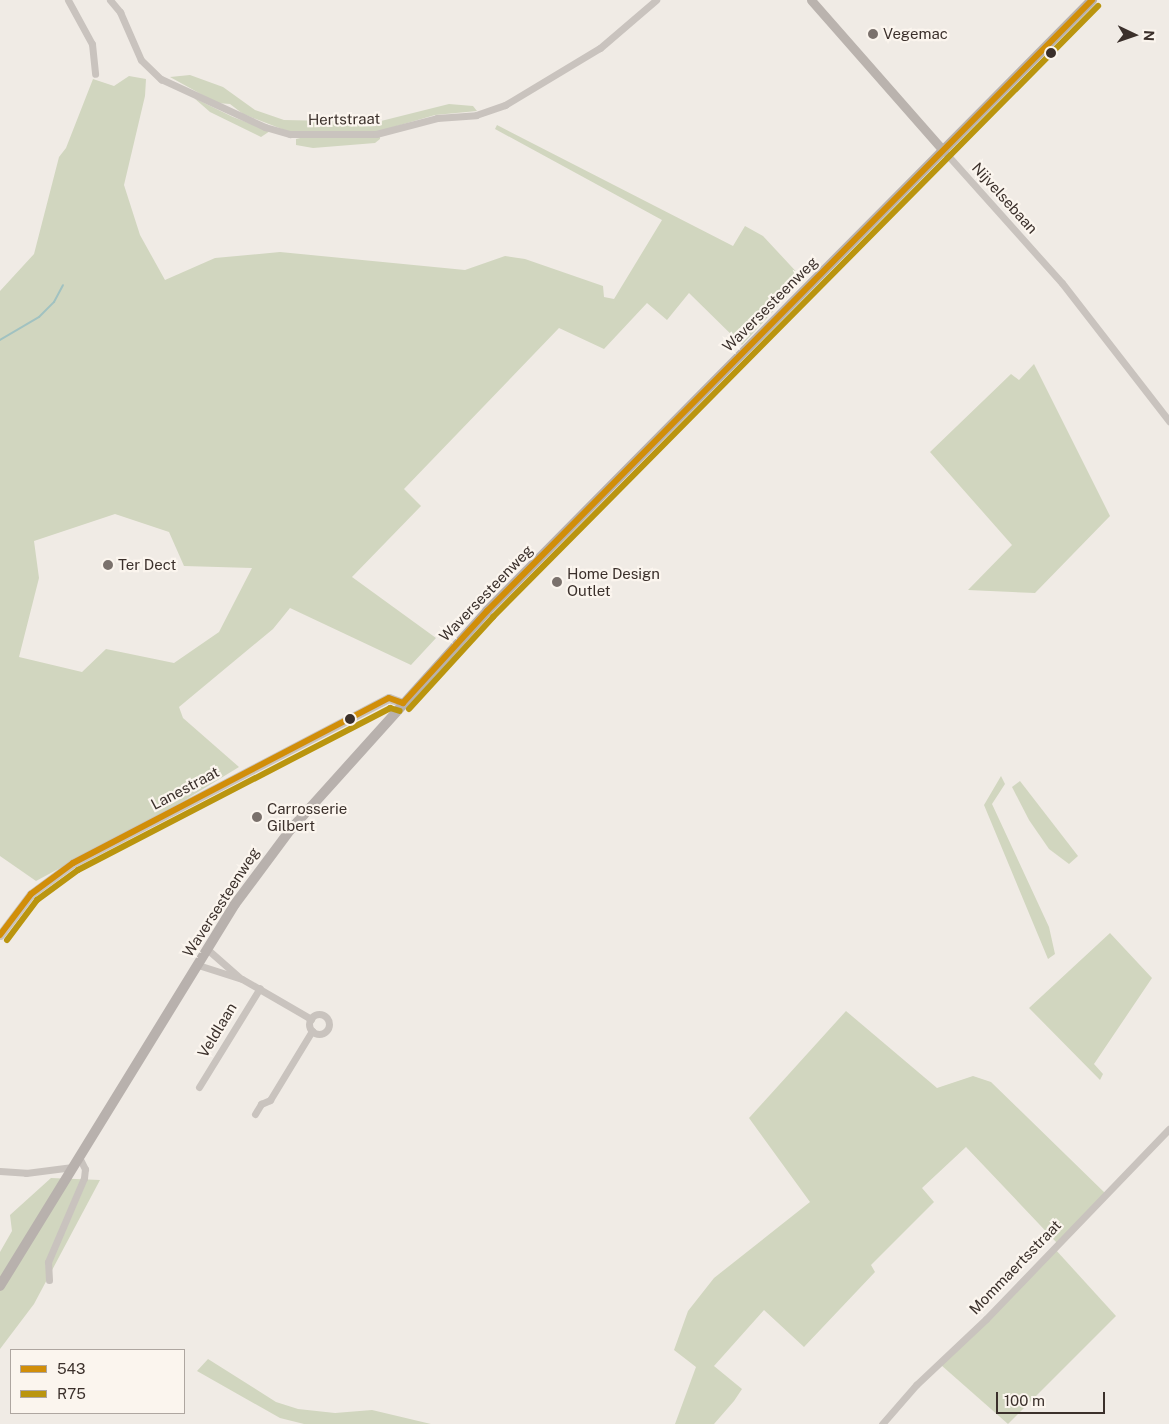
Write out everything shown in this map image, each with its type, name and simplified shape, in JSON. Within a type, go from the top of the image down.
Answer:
[{"type":"main road","name":"Nijvelsebaan","points":[[811,0],[943,150]]},
{"type":"main road","name":"Waversesteenweg","points":[[0,1286],[208,949],[269,856],[403,703],[487,611],[1092,0]]},
{"type":"street","points":[[68,0],[92,44],[95,74]]},
{"type":"street","name":"Hertstraat","points":[[110,0],[120,12],[141,60],[161,79],[265,127],[290,134],[383,133],[437,118],[476,114],[505,105],[600,48],[656,0]]},
{"type":"street","name":"Nijvelsebaan","points":[[943,150],[1062,283],[1169,421]]},
{"type":"street","name":"Lanestraat","points":[[0,935],[31,894],[67,866],[389,698],[403,703]]},
{"type":"street","points":[[208,949],[242,979]]},
{"type":"street","points":[[198,965],[242,979],[311,1019]]},
{"type":"street","name":"Veldlaan","points":[[199,1087],[260,988]]},
{"type":"street","points":[[311,1019],[322,1015],[328,1025],[320,1034],[312,1031]]},
{"type":"street","points":[[255,1114],[260,1104],[270,1100],[312,1031],[311,1019]]},
{"type":"street","name":"Mommaertsstraat","points":[[882,1424],[916,1385],[986,1319],[1169,1130]]},
{"type":"street","points":[[49,1280],[48,1262],[84,1178],[86,1169],[79,1157]]},
{"type":"street","points":[[0,1171],[26,1172],[73,1167]]},
{"type":"green space","points":[[190,75],[223,87],[255,110],[284,120],[377,122],[449,104],[473,106],[477,111],[435,115],[376,132],[287,131],[243,114],[230,104],[217,103],[170,77]]},
{"type":"green space","points":[[129,76],[146,79],[145,96],[124,185],[140,235],[165,280],[215,258],[280,252],[465,270],[505,256],[525,259],[603,286],[604,297],[614,299],[662,220],[495,129],[497,125],[733,246],[745,226],[763,236],[803,279],[742,345],[689,293],[667,320],[647,303],[604,349],[559,328],[404,489],[421,506],[352,577],[436,638],[411,665],[290,608],[273,629],[179,707],[183,718],[239,767],[172,808],[36,881],[0,856],[0,291],[34,254],[59,157],[66,148],[93,79],[114,86]],"holes":[[[115,514],[169,532],[184,566],[252,568],[219,632],[174,663],[106,649],[82,672],[19,657],[39,578],[34,541]]]},
{"type":"green space","points":[[194,98],[233,117],[270,131],[261,137],[210,112]]},
{"type":"green space","points":[[309,136],[380,137],[380,139],[375,143],[313,148],[296,145],[296,139]]},
{"type":"green space","points":[[1034,364],[1110,516],[1035,593],[968,590],[1012,545],[930,452],[1011,374],[1019,380]]},
{"type":"green space","points":[[1001,776],[1005,784],[992,804],[1049,927],[1055,954],[1048,959],[984,805]]},
{"type":"green space","points":[[1020,781],[1078,856],[1069,864],[1049,849],[1029,820],[1012,787]]},
{"type":"green space","points":[[1110,933],[1152,978],[1094,1064],[1103,1074],[1100,1080],[1029,1008]]},
{"type":"green space","points":[[846,1011],[937,1088],[973,1076],[991,1082],[1106,1194],[1057,1243],[966,1147],[922,1188],[934,1202],[871,1265],[875,1272],[804,1347],[764,1310],[714,1366],[742,1389],[734,1401],[714,1424],[675,1424],[696,1367],[674,1350],[688,1311],[714,1278],[810,1202],[749,1118]]},
{"type":"green space","points":[[51,1178],[100,1180],[34,1304],[0,1349],[0,1252],[12,1231],[10,1215]]},
{"type":"green space","points":[[1055,1249],[1116,1316],[1008,1424],[941,1365]]},
{"type":"green space","points":[[208,1359],[276,1402],[298,1409],[335,1413],[372,1410],[431,1424],[304,1424],[280,1418],[197,1371]]},
{"type":"waterway","points":[[0,340],[39,317],[54,302],[63,285]]},
{"type":"transit line","name":"543","points":[[403,703],[487,611],[1092,0]]},
{"type":"transit line","name":"R75","points":[[409,709],[493,617],[1098,6]]},
{"type":"transit line","name":"543","points":[[0,935],[31,894],[73,863],[389,698],[403,703]]},
{"type":"transit line","name":"R75","points":[[7,940],[37,900],[78,870],[390,708],[400,711]]},
{"type":"place","name":"Vegemac","points":[[873,34]]},
{"type":"place","name":"Ter Dect","points":[[108,565]]},
{"type":"place","name":"Home Design Outlet","points":[[557,582]]},
{"type":"place","name":"Carrosserie Gilbert","points":[[257,817]]}]
